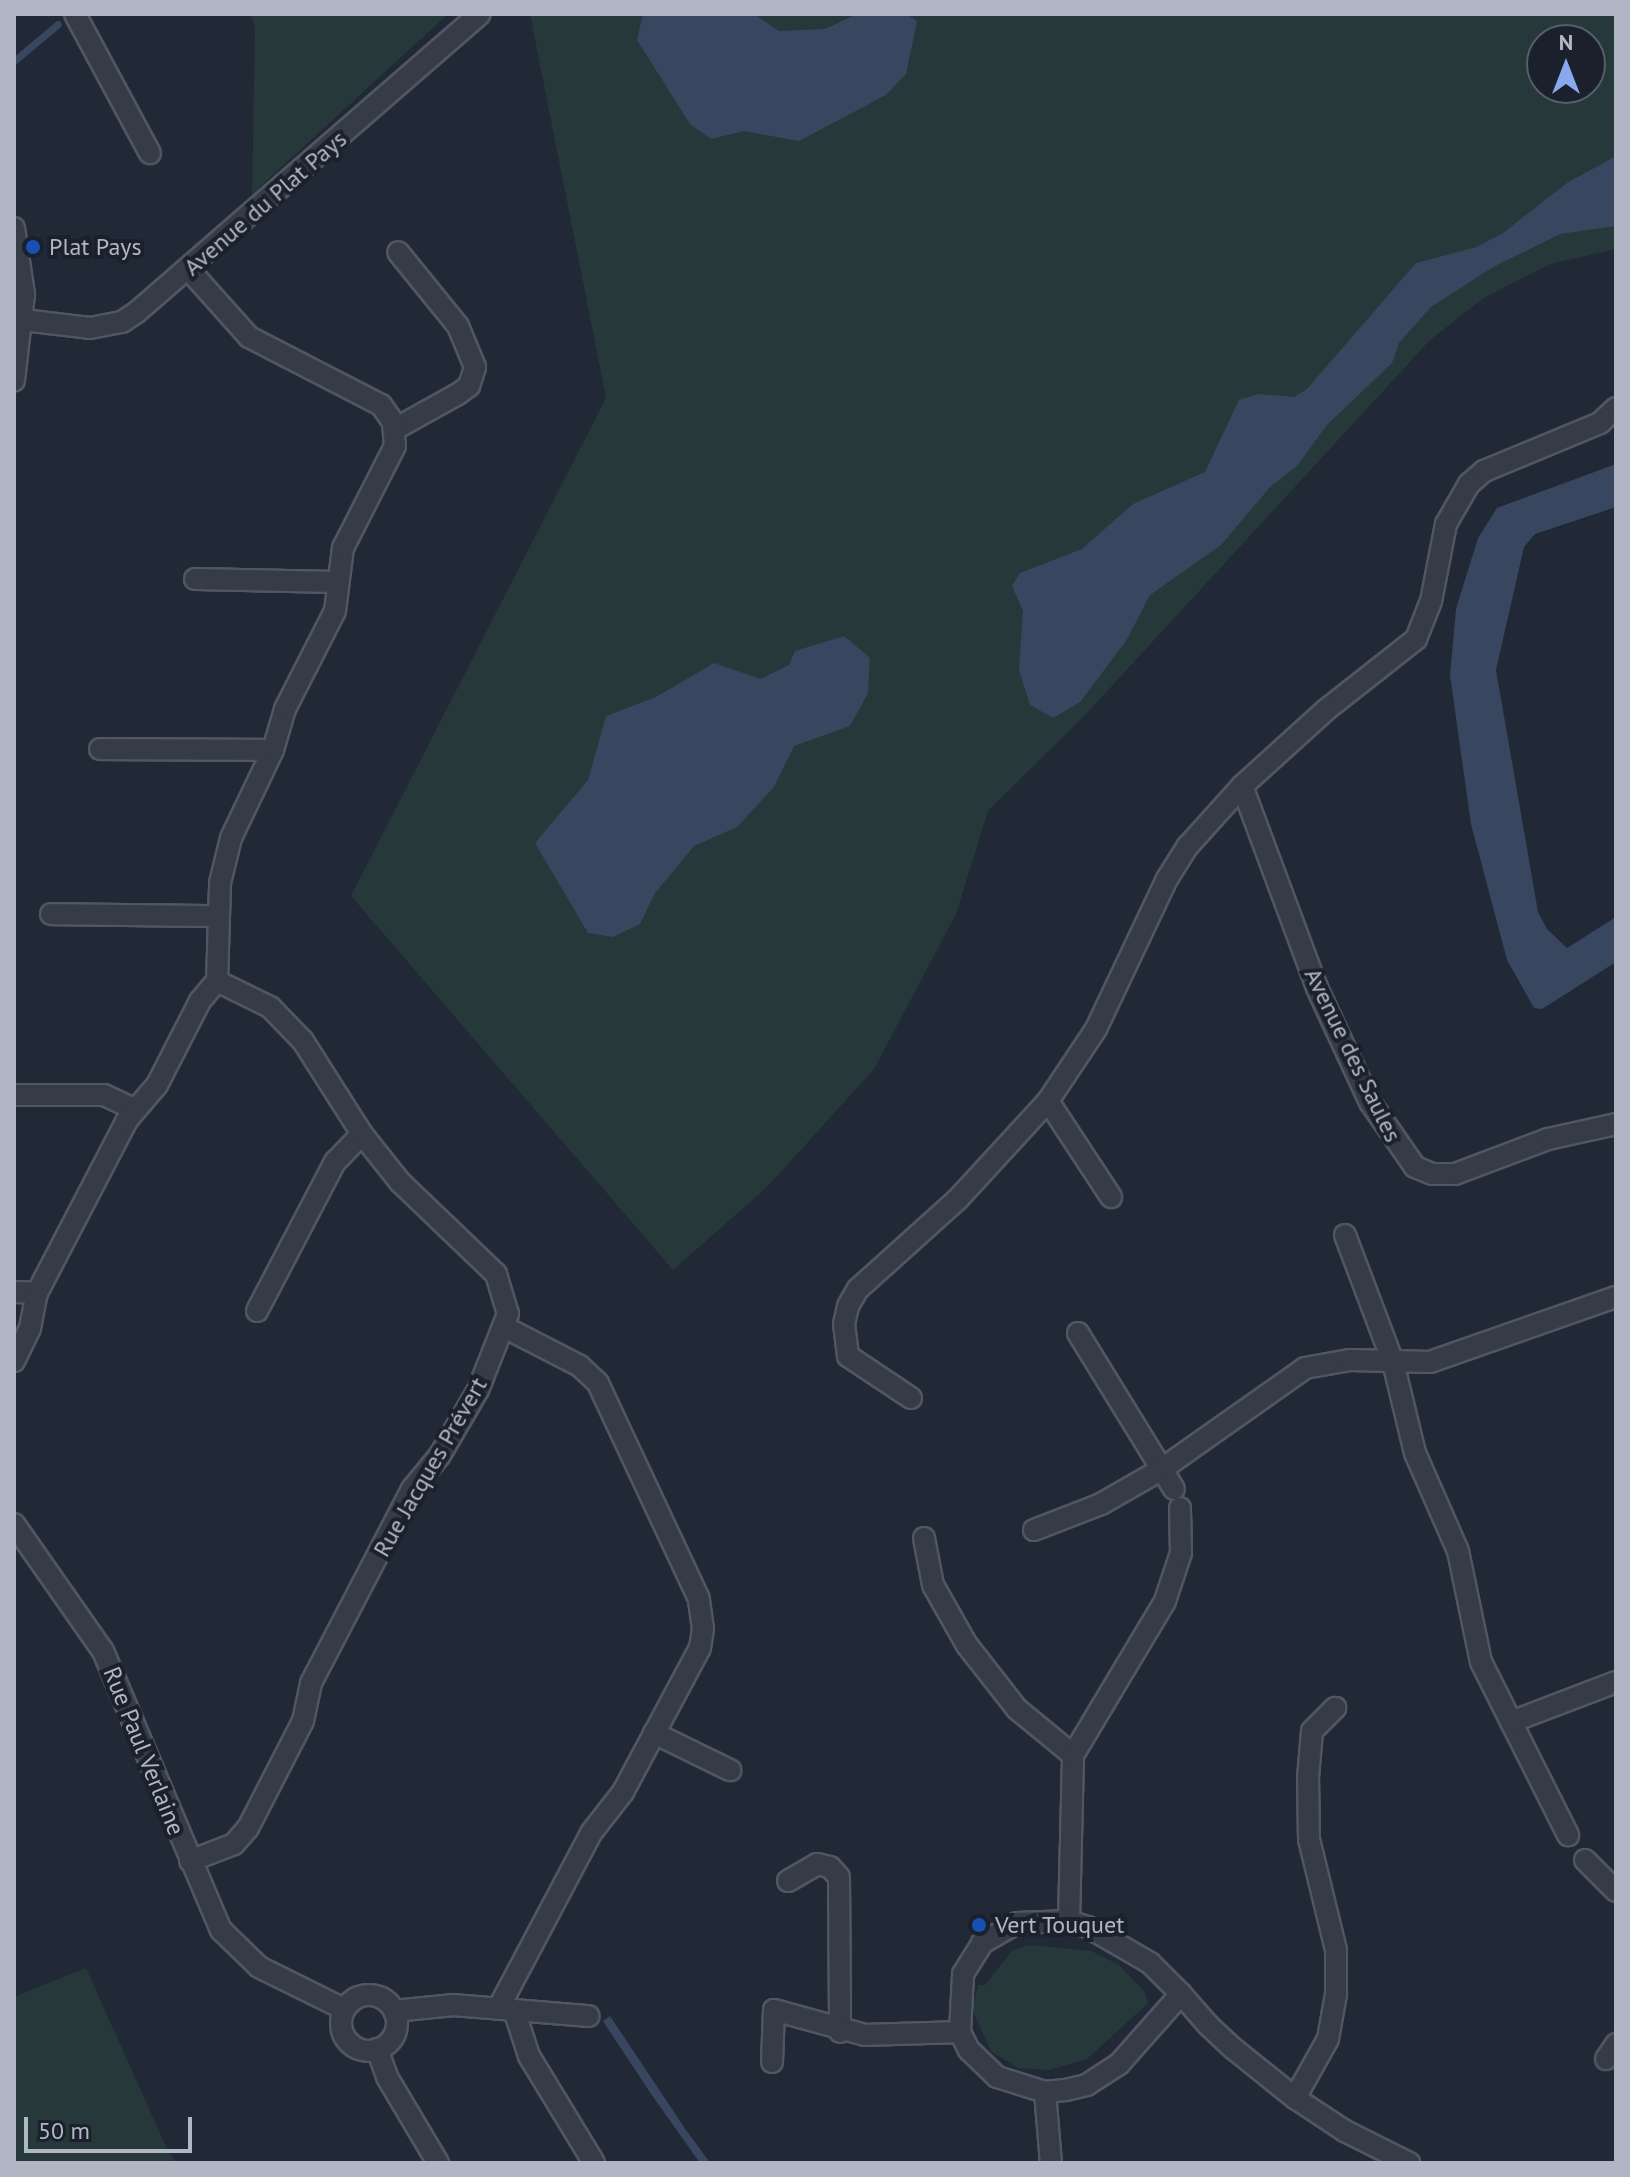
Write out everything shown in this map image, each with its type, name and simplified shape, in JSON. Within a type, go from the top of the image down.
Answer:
[{"type":"street","points":[[75,14],[150,153]]},
{"type":"street","name":"Avenue du Plat Pays","points":[[23,320],[107,327],[137,312],[480,14]]},
{"type":"street","points":[[14,228],[23,271],[23,320],[14,380]]},
{"type":"street","points":[[395,429],[469,386],[475,367],[458,326],[398,252]]},
{"type":"street","points":[[14,1361],[30,1328],[37,1293],[136,1110],[157,1085],[200,1001],[217,981],[218,916],[231,838],[273,750],[285,709],[335,611],[343,548],[390,462],[395,429],[381,405],[249,337],[189,270]]},
{"type":"street","points":[[911,1398],[848,1356],[844,1324],[848,1306],[858,1289],[957,1200],[1048,1101],[1096,1029],[1167,879],[1188,846],[1242,786],[1327,709],[1416,639],[1431,601],[1446,524],[1469,484],[1484,471],[1600,423],[1616,408]]},
{"type":"street","points":[[195,579],[337,582]]},
{"type":"street","points":[[100,749],[273,750]]},
{"type":"street","name":"Avenue des Saules","points":[[1242,786],[1317,988],[1370,1102],[1415,1167],[1432,1174],[1455,1174],[1548,1139],[1616,1124]]},
{"type":"street","points":[[51,914],[218,916]]},
{"type":"street","points":[[217,981],[282,1017],[303,1041],[362,1134],[413,1197],[496,1274],[507,1300],[506,1328],[580,1366],[598,1383],[699,1599],[700,1648],[616,1803],[591,1833],[506,2010]]},
{"type":"street","points":[[14,1095],[104,1095],[136,1110]]},
{"type":"street","points":[[1048,1101],[1111,1197]]},
{"type":"street","points":[[257,1311],[335,1162],[362,1134]]},
{"type":"street","points":[[1345,1235],[1393,1362],[1415,1453],[1462,1564],[1481,1662],[1568,1835]]},
{"type":"street","points":[[14,1292],[37,1293]]},
{"type":"street","points":[[1034,1530],[1101,1504],[1162,1469],[1305,1368],[1350,1360],[1430,1362],[1616,1297]]},
{"type":"street","name":"Rue Jacques Prévert","points":[[190,1861],[234,1844],[248,1828],[303,1721],[311,1683],[412,1489],[440,1455],[478,1390],[506,1328]]},
{"type":"street","points":[[1069,1921],[1073,1755],[1165,1601],[1181,1553],[1177,1499],[1162,1469],[1078,1333]]},
{"type":"street","name":"Rue Paul Verlaine","points":[[14,1524],[103,1651],[136,1719],[190,1861]]},
{"type":"street","points":[[924,1538],[933,1585],[967,1645],[1017,1709],[1073,1755]]},
{"type":"street","points":[[1511,1722],[1616,1682]]},
{"type":"street","points":[[1295,2098],[1328,2039],[1336,1994],[1336,1950],[1309,1839],[1308,1778],[1312,1731],[1335,1708]]},
{"type":"street","points":[[654,1733],[730,1770]]},
{"type":"street","points":[[1585,1860],[1616,1891]]},
{"type":"street","points":[[190,1861],[221,1930],[243,1957],[344,2009]]},
{"type":"street","points":[[788,1881],[817,1864],[830,1867],[839,1877],[840,2032]]},
{"type":"street","points":[[1181,1994],[1119,2064],[1087,2085],[1045,2092],[997,2077],[969,2050],[960,2032],[963,1974],[982,1943],[1017,1923],[1069,1921],[1116,1940],[1181,1994],[1234,2049],[1295,2098],[1345,2131],[1409,2163]]},
{"type":"street","points":[[370,1995],[384,1999],[394,2011],[394,2034],[377,2049],[361,2050],[347,2040],[341,2025],[344,2009],[370,1995]]},
{"type":"street","points":[[394,2011],[436,2005],[589,2016]]},
{"type":"street","points":[[506,2010],[529,2056],[594,2163]]},
{"type":"street","points":[[772,2062],[774,2010],[840,2032],[960,2032]]},
{"type":"street","points":[[377,2049],[387,2077],[438,2163]]},
{"type":"street","points":[[1045,2092],[1051,2163]]},
{"type":"shaded area","points":[[251,14],[448,14],[252,194],[255,28]]},
{"type":"shaded area","points":[[530,14],[1616,14],[1616,249],[1550,264],[1482,299],[1430,340],[1086,714],[988,811],[956,914],[874,1069],[768,1186],[673,1270],[351,896],[606,398]]},
{"type":"shaded area","points":[[1029,1945],[1091,1951],[1119,1965],[1144,1991],[1148,2003],[1087,2059],[1049,2070],[1018,2068],[991,2051],[972,2009],[978,1985],[985,1985],[1013,1950]]},
{"type":"shaded area","points":[[86,1968],[176,2163],[14,2163],[14,1997]]},
{"type":"water","points":[[643,14],[754,14],[779,31],[825,29],[857,14],[906,14],[917,21],[906,74],[886,95],[799,141],[744,131],[711,139],[690,124],[637,40]]},
{"type":"water","points":[[1616,156],[1616,226],[1560,234],[1493,267],[1431,307],[1399,343],[1392,363],[1327,425],[1297,466],[1271,486],[1221,545],[1150,595],[1126,641],[1080,702],[1053,718],[1030,705],[1019,670],[1023,611],[1012,586],[1020,573],[1082,549],[1133,504],[1205,472],[1239,400],[1258,394],[1294,397],[1307,389],[1416,263],[1477,247],[1503,233],[1567,183]]},
{"type":"water","points":[[1616,464],[1616,507],[1535,534],[1524,547],[1496,670],[1538,912],[1547,929],[1567,948],[1616,917],[1616,962],[1542,1009],[1534,1008],[1507,960],[1471,824],[1450,675],[1456,609],[1478,538],[1497,508]]},
{"type":"water","points":[[844,636],[870,658],[868,693],[850,726],[794,746],[774,787],[737,827],[694,846],[655,893],[640,924],[613,937],[588,933],[535,843],[588,780],[606,716],[656,697],[714,663],[761,679],[789,665],[795,651]]},
{"type":"water","points":[[610,2016],[710,2163],[700,2163],[649,2091],[603,2021]]},
{"type":"waterway","points":[[14,61],[58,24]]},
{"type":"place","name":"Plat Pays","points":[[33,247]]},
{"type":"place","name":"Vert Touquet","points":[[979,1925]]}]
